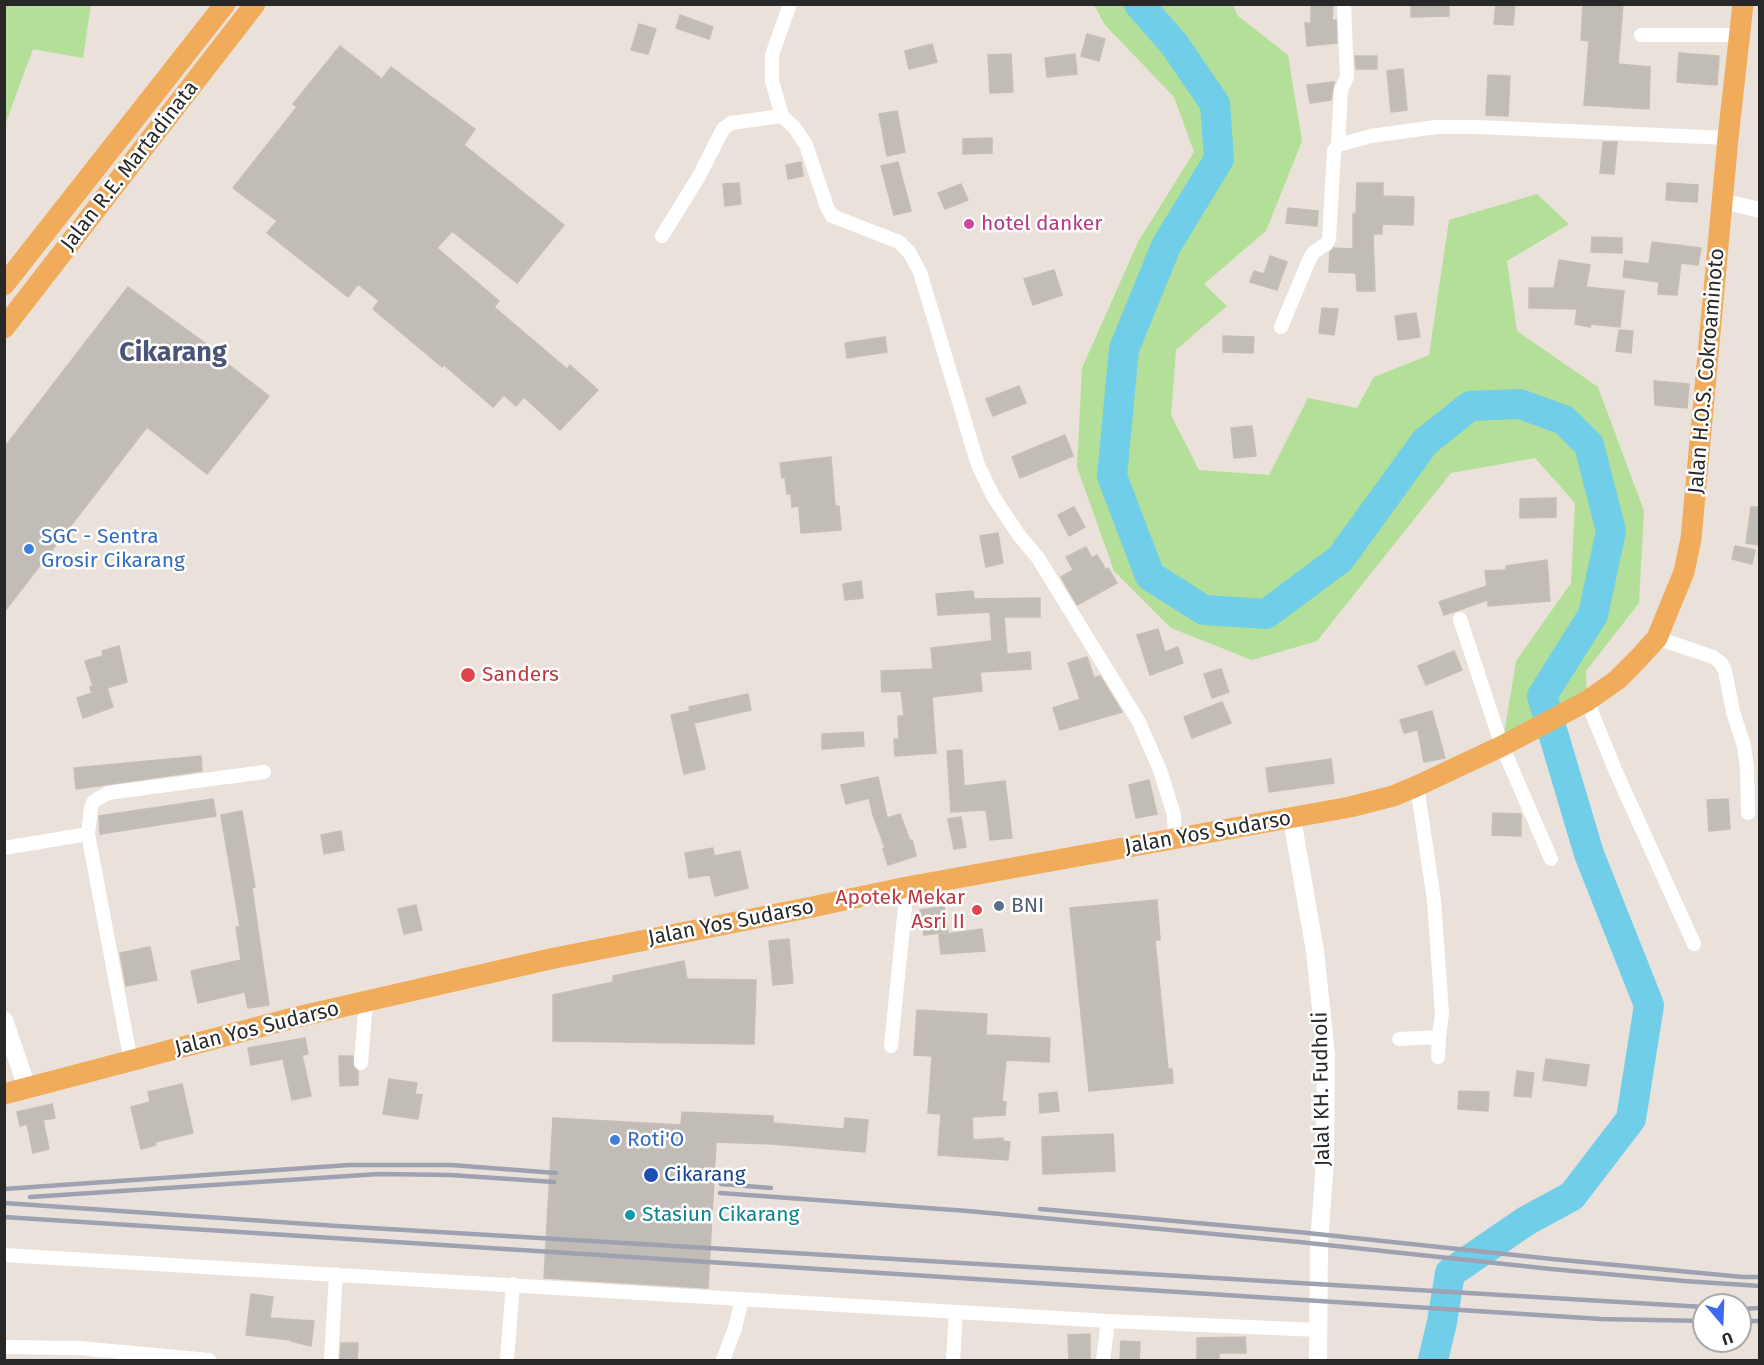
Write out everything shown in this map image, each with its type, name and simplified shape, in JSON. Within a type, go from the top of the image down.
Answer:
[{"type":"highway","name":"Jalan R.E. Martadinata","points":[[4,285],[225,4]]},
{"type":"highway","name":"Jalan R.E. Martadinata","points":[[4,328],[255,4]]},
{"type":"highway","name":"Jalan H.O.S. Cokroaminoto","points":[[1585,702],[1617,680],[1657,638],[1684,572],[1691,539],[1728,138],[1743,4]]},
{"type":"highway","name":"Jalan Yos Sudarso","points":[[4,1094],[293,1018],[549,959],[812,908],[907,887],[1350,807],[1417,786],[1504,745],[1585,702]]},
{"type":"main road","name":"Jalal KH. Fudholi","points":[[1292,819],[1315,951],[1326,1055],[1325,1161],[1319,1244],[1318,1360]]},
{"type":"main road","points":[[4,1020],[27,1088]]},
{"type":"street","points":[[790,4],[772,54],[772,81],[782,116],[795,128],[806,145],[832,216],[899,242],[909,252],[920,272],[978,465],[993,495],[1018,534],[1038,558],[1139,722],[1160,770],[1174,815],[1175,838]]},
{"type":"street","points":[[1281,327],[1310,258],[1329,239],[1334,151],[1338,145],[1341,90],[1347,77],[1344,4]]},
{"type":"street","points":[[1641,35],[1739,35]]},
{"type":"street","points":[[662,236],[698,178],[723,129],[731,123],[782,116]]},
{"type":"street","points":[[1338,145],[1371,136],[1436,127],[1728,138]]},
{"type":"street","points":[[1722,201],[1760,210]]},
{"type":"street","points":[[1460,619],[1504,745],[1551,859]]},
{"type":"street","points":[[1657,638],[1713,657],[1721,663],[1725,671],[1747,767],[1748,813]]},
{"type":"street","points":[[1585,702],[1694,945]]},
{"type":"street","points":[[131,1062],[88,834],[94,801],[108,793],[264,772]]},
{"type":"street","points":[[1417,786],[1434,900],[1442,1013],[1438,1057]]},
{"type":"street","points":[[4,849],[88,834]]},
{"type":"street","points":[[891,1046],[907,887]]},
{"type":"street","points":[[361,1063],[366,1002]]},
{"type":"street","points":[[1399,1039],[1440,1037]]},
{"type":"street","points":[[4,1255],[1108,1321],[1318,1330]]},
{"type":"street","points":[[331,1360],[336,1274]]},
{"type":"street","points":[[507,1360],[513,1284]]},
{"type":"street","points":[[723,1360],[735,1328],[742,1299]]},
{"type":"street","points":[[953,1360],[956,1312]]},
{"type":"street","points":[[1103,1360],[1108,1321]]},
{"type":"street","points":[[4,1347],[79,1348],[209,1360]]},
{"type":"green space","points":[[5,4],[91,5],[83,58],[33,49],[5,125]]},
{"type":"green space","points":[[1094,5],[1233,5],[1238,16],[1288,55],[1302,141],[1266,231],[1204,284],[1227,306],[1176,350],[1171,415],[1199,470],[1269,475],[1308,398],[1357,408],[1374,377],[1429,355],[1449,220],[1537,194],[1569,224],[1507,261],[1517,331],[1598,387],[1644,511],[1639,603],[1586,671],[1587,701],[1502,746],[1516,661],[1571,583],[1575,503],[1535,458],[1451,473],[1317,641],[1252,660],[1171,628],[1114,571],[1077,467],[1082,368],[1138,242],[1194,152],[1174,97],[1105,25]]},
{"type":"building","points":[[1311,4],[1333,4],[1332,20],[1336,20],[1337,43],[1307,46],[1305,23],[1311,23]]},
{"type":"building","points":[[1411,4],[1449,4],[1449,16],[1411,17]]},
{"type":"building","points":[[1496,4],[1515,4],[1513,25],[1494,24]]},
{"type":"building","points":[[1583,4],[1623,4],[1618,64],[1650,67],[1649,109],[1584,105],[1589,41],[1581,40]]},
{"type":"building","points":[[680,15],[713,27],[709,39],[676,28]]},
{"type":"building","points":[[639,24],[656,29],[648,54],[631,50]]},
{"type":"building","points":[[1087,34],[1105,39],[1099,61],[1081,56]]},
{"type":"building","points":[[932,44],[937,62],[909,69],[905,51]]},
{"type":"building","points":[[340,46],[382,79],[391,67],[475,129],[464,145],[564,225],[517,283],[452,231],[437,248],[499,301],[494,307],[567,369],[570,365],[598,390],[560,430],[524,397],[516,406],[504,395],[493,407],[373,309],[379,301],[358,284],[348,297],[267,233],[277,221],[233,188],[297,107],[293,104]]},
{"type":"building","points":[[1679,53],[1719,56],[1717,85],[1677,82]]},
{"type":"building","points":[[1011,54],[1013,92],[990,93],[988,55]]},
{"type":"building","points":[[1075,54],[1077,74],[1047,77],[1045,58]]},
{"type":"building","points":[[1355,56],[1377,56],[1377,69],[1356,69]]},
{"type":"building","points":[[1403,69],[1407,110],[1391,112],[1387,71]]},
{"type":"building","points":[[1488,75],[1510,76],[1508,116],[1486,115]]},
{"type":"building","points":[[1334,82],[1331,100],[1310,103],[1307,85]]},
{"type":"building","points":[[897,111],[905,152],[887,156],[879,114]]},
{"type":"building","points":[[992,138],[992,153],[963,154],[963,139]]},
{"type":"building","points":[[1603,142],[1617,142],[1614,174],[1600,173]]},
{"type":"building","points":[[801,162],[803,176],[788,179],[786,165]]},
{"type":"building","points":[[898,162],[911,211],[894,215],[881,166]]},
{"type":"building","points":[[739,183],[741,204],[725,206],[723,184]]},
{"type":"building","points":[[1357,183],[1383,183],[1383,196],[1414,197],[1413,225],[1382,224],[1382,234],[1373,234],[1375,291],[1357,291],[1356,273],[1329,272],[1330,252],[1334,248],[1353,249],[1353,214],[1356,214]]},
{"type":"building","points":[[1667,183],[1698,185],[1697,202],[1666,200]]},
{"type":"building","points":[[961,184],[968,200],[945,209],[938,193]]},
{"type":"building","points":[[1288,208],[1318,211],[1317,226],[1286,223]]},
{"type":"building","points":[[1592,237],[1622,238],[1622,253],[1591,252]]},
{"type":"building","points":[[1652,242],[1701,248],[1698,265],[1681,263],[1677,295],[1658,294],[1659,282],[1623,277],[1625,261],[1649,264]]},
{"type":"building","points":[[1270,256],[1287,262],[1277,290],[1250,282],[1254,271],[1264,274]]},
{"type":"building","points":[[1559,260],[1590,265],[1586,287],[1624,291],[1620,327],[1591,324],[1590,327],[1575,324],[1577,309],[1529,308],[1529,288],[1554,288]]},
{"type":"building","points":[[1054,270],[1062,295],[1033,305],[1024,279]]},
{"type":"building","points":[[128,287],[209,346],[207,348],[269,396],[207,474],[147,427],[4,612],[4,448]]},
{"type":"building","points":[[1322,308],[1338,309],[1334,335],[1319,333]]},
{"type":"building","points":[[1416,313],[1420,337],[1398,340],[1395,316]]},
{"type":"building","points":[[1619,330],[1633,331],[1631,353],[1616,351]]},
{"type":"building","points":[[1223,336],[1254,337],[1253,353],[1223,352]]},
{"type":"building","points":[[885,337],[887,352],[847,358],[845,343]]},
{"type":"building","points":[[1654,381],[1689,384],[1687,408],[1655,405]]},
{"type":"building","points":[[1019,386],[1026,403],[993,416],[986,399]]},
{"type":"building","points":[[1252,426],[1256,456],[1234,458],[1231,428]]},
{"type":"building","points":[[1065,435],[1073,456],[1020,478],[1012,457]]},
{"type":"building","points":[[831,457],[835,506],[839,506],[841,530],[801,533],[799,506],[792,507],[791,494],[787,494],[780,463]]},
{"type":"building","points":[[1556,498],[1556,517],[1520,518],[1520,499]]},
{"type":"building","points":[[1074,507],[1085,527],[1069,536],[1058,515]]},
{"type":"building","points":[[1751,507],[1760,507],[1760,545],[1746,543]]},
{"type":"building","points":[[998,533],[1003,563],[986,567],[980,536]]},
{"type":"building","points":[[1735,546],[1755,550],[1752,564],[1732,559]]},
{"type":"building","points":[[1086,547],[1092,558],[1097,555],[1117,583],[1077,605],[1061,577],[1073,570],[1066,557]]},
{"type":"building","points":[[1547,560],[1550,601],[1488,606],[1488,600],[1444,615],[1439,602],[1487,586],[1485,571],[1506,570],[1506,566]]},
{"type":"building","points":[[861,581],[863,598],[845,600],[843,584]]},
{"type":"building","points":[[973,591],[974,599],[1040,598],[1040,617],[1004,617],[1007,654],[1030,652],[1031,669],[980,672],[982,691],[932,697],[936,753],[895,756],[894,739],[899,739],[898,716],[904,716],[901,691],[882,692],[881,671],[933,669],[931,648],[992,641],[990,612],[938,615],[936,594]]},
{"type":"building","points":[[1158,629],[1165,652],[1178,647],[1183,663],[1150,675],[1137,635]]},
{"type":"building","points":[[119,646],[127,682],[107,688],[113,707],[83,718],[77,698],[92,693],[90,687],[93,686],[85,661],[103,656],[102,651]]},
{"type":"building","points":[[1454,651],[1462,670],[1426,685],[1418,666]]},
{"type":"building","points":[[1087,657],[1094,678],[1100,676],[1122,712],[1060,730],[1053,708],[1080,699],[1068,663]]},
{"type":"building","points":[[1221,669],[1229,692],[1212,698],[1204,674]]},
{"type":"building","points":[[748,694],[751,710],[694,723],[705,769],[684,774],[671,715],[690,711],[689,707]]},
{"type":"building","points":[[1222,702],[1231,723],[1192,738],[1184,717]]},
{"type":"building","points":[[1432,711],[1445,758],[1424,762],[1418,730],[1404,733],[1400,720]]},
{"type":"building","points":[[863,732],[864,746],[822,749],[822,734]]},
{"type":"building","points":[[962,750],[964,786],[1005,781],[1012,838],[990,840],[986,810],[951,812],[947,751]]},
{"type":"building","points":[[201,756],[202,771],[76,789],[74,768]]},
{"type":"building","points":[[1331,759],[1334,783],[1269,792],[1266,768]]},
{"type":"building","points":[[878,777],[887,818],[900,814],[910,841],[912,840],[916,856],[888,865],[869,798],[846,804],[841,785]]},
{"type":"building","points":[[1149,780],[1157,814],[1136,818],[1129,785]]},
{"type":"building","points":[[213,799],[216,816],[100,834],[99,816]]},
{"type":"building","points":[[1728,799],[1730,829],[1709,831],[1707,800]]},
{"type":"building","points":[[242,811],[255,887],[252,888],[269,1005],[248,1008],[245,992],[198,1003],[191,971],[241,960],[236,927],[240,927],[221,815]]},
{"type":"building","points":[[1493,813],[1521,814],[1521,836],[1492,835]]},
{"type":"building","points":[[961,817],[966,847],[954,849],[948,819]]},
{"type":"building","points":[[341,831],[344,850],[324,854],[321,835]]},
{"type":"building","points":[[713,848],[714,856],[740,851],[748,888],[715,896],[710,875],[689,878],[685,853]]},
{"type":"building","points":[[1157,900],[1160,940],[1155,940],[1168,1069],[1172,1069],[1173,1083],[1089,1091],[1070,908]]},
{"type":"building","points":[[416,905],[422,930],[404,934],[398,909]]},
{"type":"building","points":[[944,906],[948,932],[924,935],[920,910]]},
{"type":"building","points":[[982,929],[985,951],[941,954],[939,935]]},
{"type":"building","points":[[789,939],[793,983],[773,985],[769,941]]},
{"type":"building","points":[[150,947],[157,980],[126,986],[120,953]]},
{"type":"building","points":[[684,961],[687,979],[756,980],[754,1044],[553,1041],[553,995],[613,982],[613,976]]},
{"type":"building","points":[[917,1010],[987,1014],[986,1035],[1050,1038],[1049,1062],[1006,1060],[1002,1101],[1006,1102],[1005,1115],[972,1117],[973,1140],[1003,1138],[1003,1141],[1010,1142],[1008,1160],[938,1155],[941,1114],[928,1113],[932,1056],[914,1055]]},
{"type":"building","points":[[305,1038],[308,1054],[302,1055],[311,1096],[292,1100],[283,1059],[251,1065],[248,1048]]},
{"type":"building","points":[[339,1056],[353,1056],[353,1066],[358,1071],[358,1085],[340,1086]]},
{"type":"building","points":[[1546,1059],[1589,1065],[1586,1086],[1543,1080]]},
{"type":"building","points":[[1517,1071],[1534,1073],[1531,1097],[1514,1096]]},
{"type":"building","points":[[389,1079],[417,1083],[415,1094],[422,1095],[418,1119],[383,1114]]},
{"type":"building","points":[[182,1084],[193,1133],[155,1142],[156,1145],[141,1149],[131,1107],[150,1102],[148,1092]]},
{"type":"building","points":[[1459,1091],[1489,1092],[1488,1111],[1458,1109]]},
{"type":"building","points":[[1057,1092],[1059,1111],[1040,1113],[1039,1094]]},
{"type":"building","points":[[52,1104],[55,1118],[43,1120],[49,1149],[33,1153],[27,1124],[20,1126],[17,1112]]},
{"type":"building","name":"Stasiun Cikarang","points":[[682,1112],[773,1116],[773,1123],[844,1129],[845,1118],[868,1120],[865,1152],[716,1142],[708,1288],[544,1278],[553,1118],[681,1125]]},
{"type":"building","points":[[1113,1134],[1115,1171],[1043,1174],[1042,1137]]},
{"type":"building","points":[[251,1294],[273,1297],[270,1318],[314,1321],[311,1346],[291,1340],[246,1335]]},
{"type":"building","points":[[1090,1334],[1090,1360],[1069,1360],[1068,1335]]},
{"type":"building","points":[[1245,1337],[1246,1353],[1219,1353],[1219,1360],[1197,1360],[1197,1338]]},
{"type":"building","points":[[1121,1341],[1140,1342],[1139,1360],[1120,1360]]},
{"type":"building","points":[[341,1343],[358,1343],[357,1360],[340,1360]]},
{"type":"waterway","points":[[1139,4],[1174,44],[1215,104],[1219,159],[1166,246],[1124,349],[1112,476],[1150,576],[1204,610],[1266,614],[1340,559],[1425,442],[1470,406],[1520,404],[1564,420],[1589,445],[1611,531],[1593,615],[1542,696],[1589,854],[1649,1005],[1631,1119],[1572,1196],[1526,1221],[1450,1273],[1433,1360]]},
{"type":"railway","points":[[4,1189],[349,1165],[451,1165],[556,1173]]},
{"type":"railway","points":[[30,1197],[379,1174],[450,1175],[554,1182]]},
{"type":"railway","points":[[721,1184],[771,1188]]},
{"type":"railway","points":[[720,1193],[968,1211],[1299,1242],[1551,1269],[1760,1286]]},
{"type":"railway","points":[[4,1203],[337,1226],[1692,1306]]},
{"type":"railway","points":[[1040,1209],[1760,1277]]},
{"type":"railway","points":[[4,1217],[1601,1319],[1692,1321]]},
{"type":"railway","points":[[1752,1308],[1760,1308]]},
{"type":"railway","points":[[1752,1321],[1760,1321]]},
{"type":"place","name":"hotel danker","points":[[969,224]]},
{"type":"place","name":"SGC - Sentra Grosir Cikarang","points":[[29,549]]},
{"type":"place","name":"Sanders","points":[[468,675]]},
{"type":"place","name":"BNI","points":[[999,906]]},
{"type":"place","name":"Apotek Mekar Asri II","points":[[977,910]]},
{"type":"place","name":"Roti'O","points":[[615,1140]]},
{"type":"place","name":"Cikarang","points":[[651,1175]]},
{"type":"place","name":"Stasiun Cikarang","points":[[630,1215]]},
{"type":"district","name":"Cikarang","points":[[173,353]]}]
